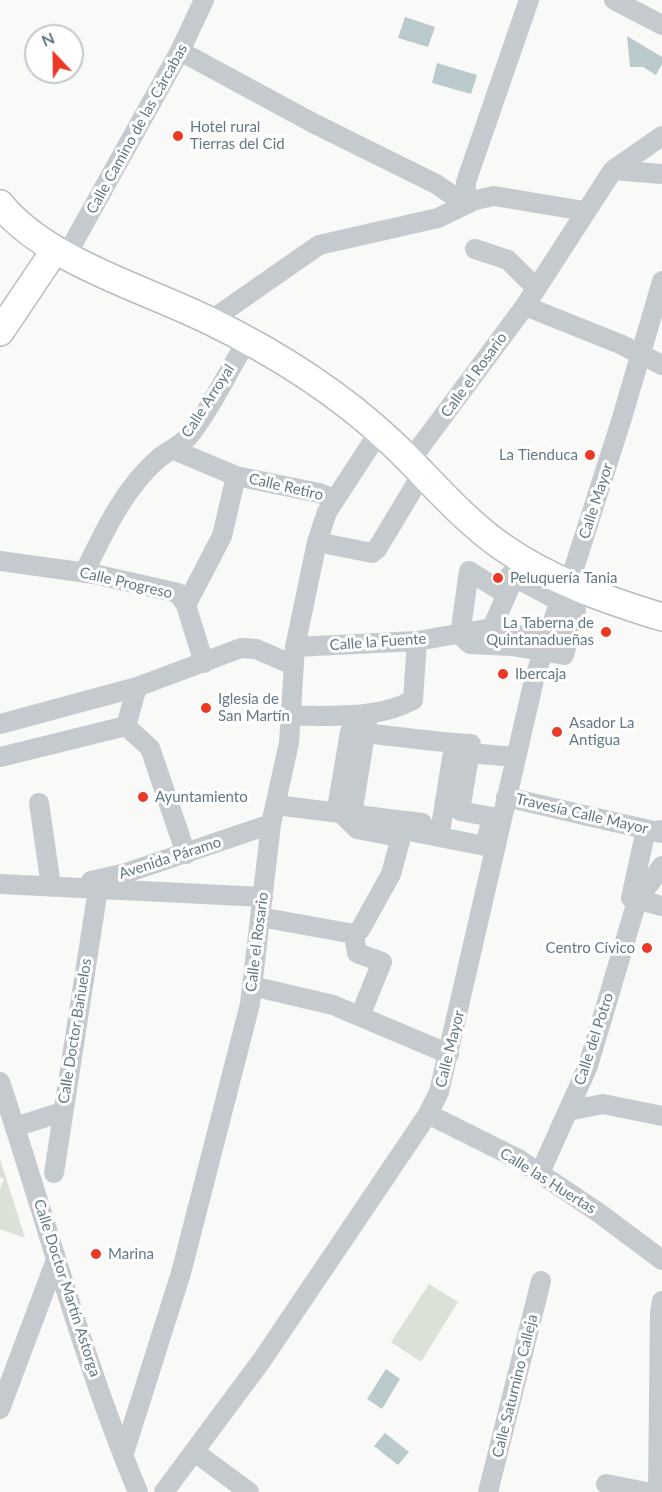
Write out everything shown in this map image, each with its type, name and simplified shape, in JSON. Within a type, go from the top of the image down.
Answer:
[{"type":"main road","points":[[0,204],[61,253],[210,321],[308,377],[379,432],[519,568],[564,592],[662,617]]},
{"type":"main road","points":[[0,332],[61,253]]},
{"type":"street","name":"Calle Camino de las Cárcabas","points":[[61,253],[180,51],[204,0]]},
{"type":"street","points":[[465,204],[466,182],[529,0]]},
{"type":"street","points":[[614,0],[662,25]]},
{"type":"street","points":[[180,51],[313,123],[436,184],[465,204]]},
{"type":"street","name":"Calle el Rosario","points":[[317,542],[372,553],[377,549],[416,468],[525,306],[584,211],[613,170],[662,136]]},
{"type":"street","points":[[613,170],[662,174]]},
{"type":"street","points":[[210,321],[319,245],[438,218],[465,204],[494,196],[584,211]]},
{"type":"street","points":[[475,249],[508,260],[536,288]]},
{"type":"street","name":"Calle Mayor","points":[[564,592],[662,281]]},
{"type":"street","points":[[525,306],[620,344],[662,365]]},
{"type":"street","name":"Calle Arroyal","points":[[84,573],[112,516],[129,491],[160,457],[174,450],[189,435],[247,341]]},
{"type":"street","name":"Calle el Rosario","points":[[123,1456],[181,1273],[250,1004],[273,815],[289,743],[294,656],[317,542],[327,512],[379,432]]},
{"type":"street","name":"Calle Retiro","points":[[174,450],[236,476],[319,493],[335,499]]},
{"type":"street","name":"Calle Retiro","points":[[186,605],[222,536],[236,476]]},
{"type":"street","name":"Calle Progreso","points":[[0,561],[84,573],[178,592],[186,605],[204,663]]},
{"type":"street","points":[[519,568],[492,628],[564,655],[576,610],[564,592]]},
{"type":"street","points":[[519,568],[510,575],[501,591],[469,571],[460,635],[470,644],[544,647]]},
{"type":"street","name":"Calle la Fuente","points":[[294,656],[460,635],[492,628]]},
{"type":"street","points":[[290,716],[369,714],[400,706],[412,700],[417,641]]},
{"type":"street","name":"Calle Mayor","points":[[164,1492],[196,1453],[262,1360],[428,1114],[439,1092],[449,1054],[493,834],[506,797],[544,647]]},
{"type":"street","points":[[0,724],[137,687],[241,648],[294,656]]},
{"type":"street","points":[[126,726],[137,687]]},
{"type":"street","points":[[369,714],[347,814],[357,829],[393,836],[404,827],[441,826],[493,834]]},
{"type":"street","points":[[0,757],[126,726]]},
{"type":"street","points":[[126,726],[150,748],[186,854]]},
{"type":"street","points":[[363,738],[471,744],[462,752],[441,826]]},
{"type":"street","points":[[462,752],[515,757]]},
{"type":"street","points":[[404,827],[409,831],[485,846],[493,834],[492,818],[460,811],[462,752]]},
{"type":"street","name":"Travesía Calle Mayor","points":[[506,797],[660,831]]},
{"type":"street","points":[[39,803],[59,886]]},
{"type":"street","points":[[273,815],[347,814]]},
{"type":"street","name":"Avenida Páramo","points":[[59,886],[126,873],[186,854],[273,815]]},
{"type":"street","points":[[260,917],[354,934],[360,930],[391,874],[404,827]]},
{"type":"street","points":[[660,831],[645,834],[631,898],[662,906]]},
{"type":"street","points":[[637,901],[662,866]]},
{"type":"street","name":"Avenida Páramo","points":[[0,885],[263,897]]},
{"type":"street","name":"Calle Doctor Bañuelos","points":[[54,1173],[98,889]]},
{"type":"street","name":"Calle del Potro","points":[[540,1173],[588,1066],[637,901]]},
{"type":"street","points":[[354,934],[357,953],[382,962],[360,1016]]},
{"type":"street","points":[[252,986],[333,1005],[449,1054]]},
{"type":"street","name":"Calle Doctor Martín Astorga","points":[[0,1082],[56,1260],[123,1456],[138,1492]]},
{"type":"street","points":[[568,1111],[603,1104],[660,1112]]},
{"type":"street","points":[[15,1127],[62,1112]]},
{"type":"street","name":"Calle las Huertas","points":[[428,1114],[520,1160],[662,1260]]},
{"type":"street","points":[[0,1409],[56,1260]]},
{"type":"street","name":"Calle Saturnino Calleja","points":[[488,1492],[541,1281]]},
{"type":"street","points":[[658,1492],[662,1301]]},
{"type":"street","points":[[196,1453],[249,1492]]},
{"type":"street","points":[[606,1484],[646,1492]]},
{"type":"shaded area","points":[[405,17],[435,27],[428,47],[398,38]]},
{"type":"shaded area","points":[[627,36],[662,57],[662,64],[656,75],[643,67],[630,67]]},
{"type":"shaded area","points":[[437,63],[477,75],[471,94],[432,83]]},
{"type":"shaded area","points":[[0,1159],[25,1238],[0,1229],[0,1189],[4,1179],[0,1177]]},
{"type":"shaded area","points":[[429,1284],[458,1302],[421,1362],[391,1342]]},
{"type":"shaded area","points":[[386,1369],[400,1379],[382,1409],[367,1399]]},
{"type":"shaded area","points":[[385,1433],[409,1452],[398,1465],[374,1446]]},
{"type":"place","name":"Hotel rural Tierras del Cid","points":[[178,136]]},
{"type":"place","name":"La Tienduca","points":[[590,455]]},
{"type":"place","name":"Peluquería Tania","points":[[498,578]]},
{"type":"place","name":"La Taberna de Quintanadueñas","points":[[606,632]]},
{"type":"place","name":"Ibercaja","points":[[503,674]]},
{"type":"place","name":"Iglesia de San Martín","points":[[206,708]]},
{"type":"place","name":"Asador La Antigua","points":[[557,732]]},
{"type":"place","name":"Ayuntamiento","points":[[143,797]]},
{"type":"place","name":"Centro Cívico","points":[[647,948]]},
{"type":"place","name":"Marina","points":[[96,1254]]}]
